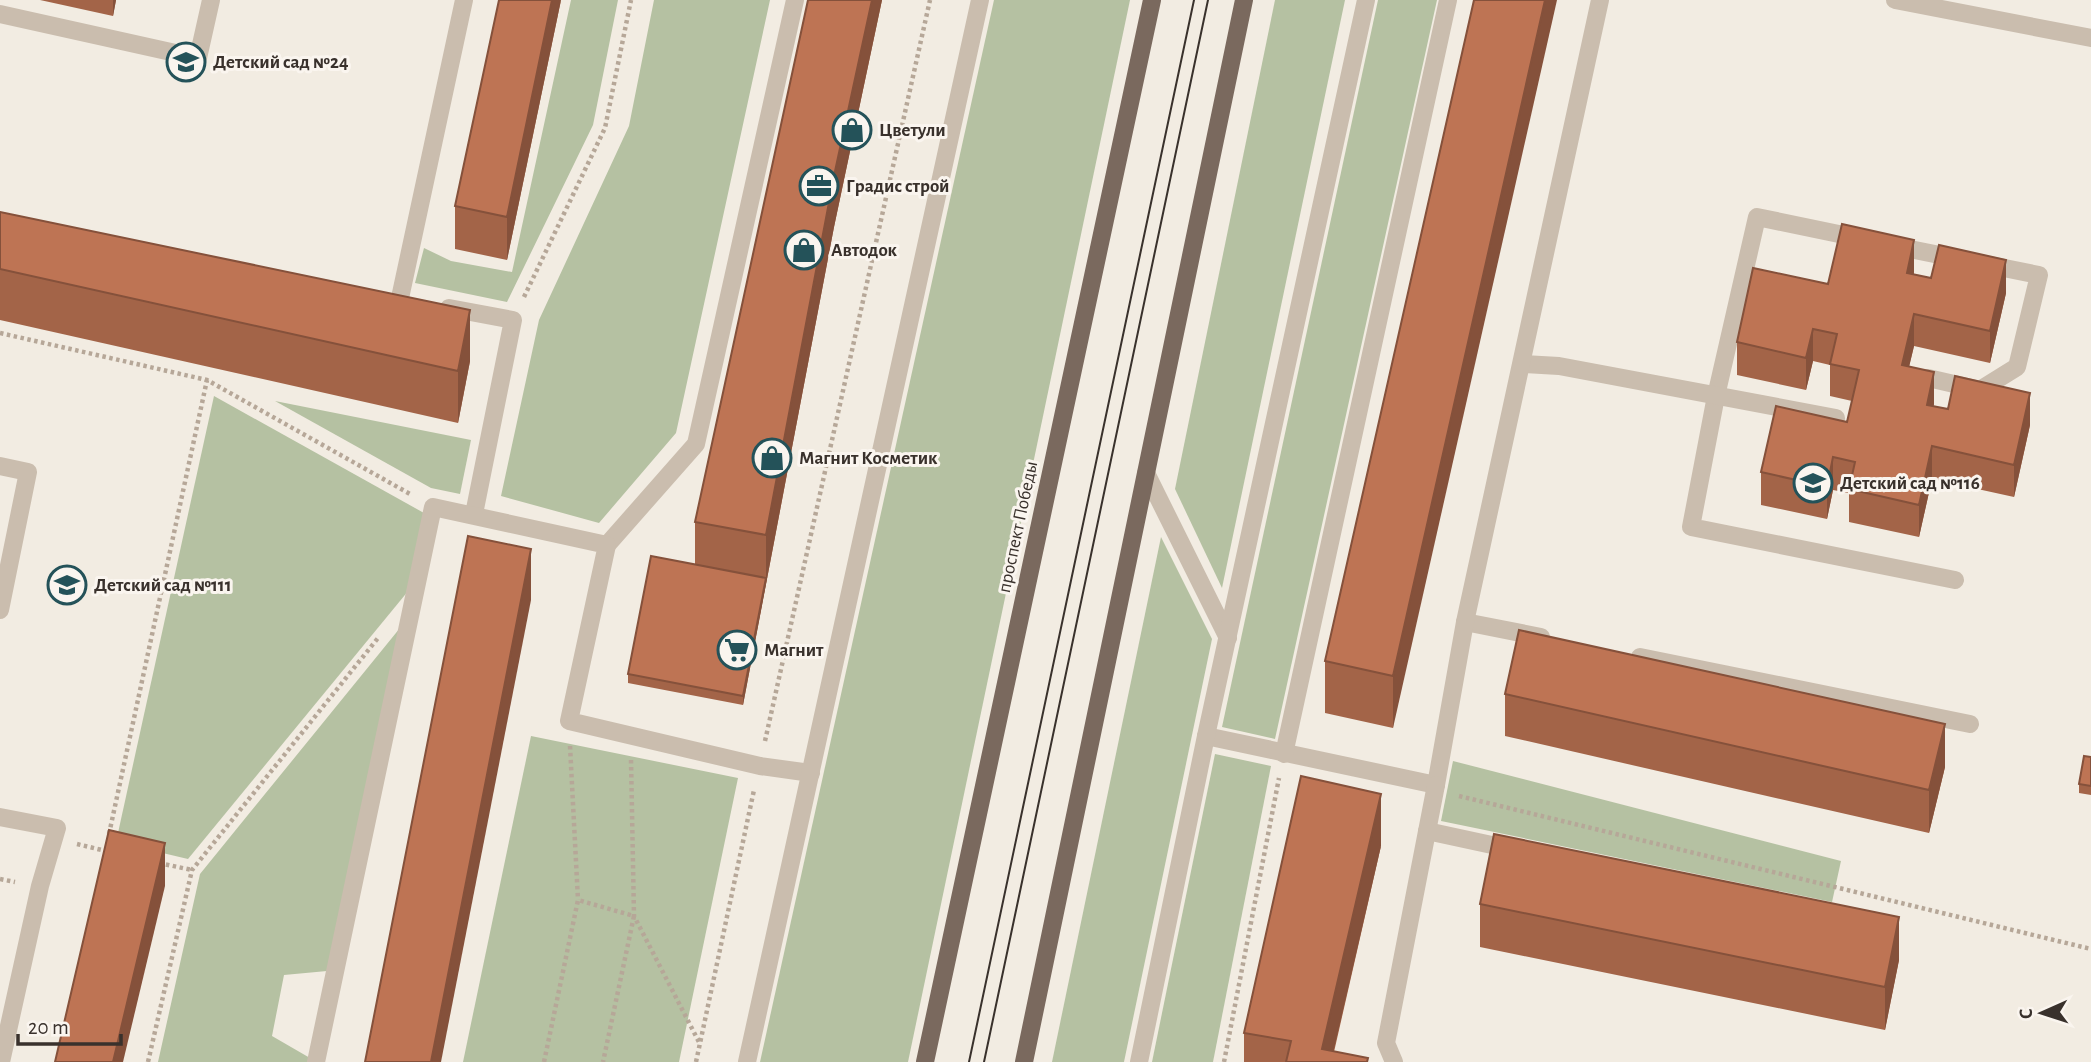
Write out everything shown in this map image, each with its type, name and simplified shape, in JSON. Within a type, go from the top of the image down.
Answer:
[{"type":"main road","name":"проспект Победы","points":[[925,1062],[1152,0]]},
{"type":"main road","points":[[1024,1062],[1244,0]]},
{"type":"street","points":[[0,14],[198,58],[211,0]]},
{"type":"street","points":[[399,298],[464,0]]},
{"type":"street","points":[[795,0],[696,444],[607,545],[569,721],[760,766],[811,773]]},
{"type":"street","points":[[747,1062],[980,0]]},
{"type":"street","points":[[1139,1062],[1206,736],[1366,0]]},
{"type":"street","points":[[1284,754],[1448,0]]},
{"type":"street","points":[[1394,1062],[1386,1043],[1436,788],[1465,622],[1600,0]]},
{"type":"street","points":[[1895,0],[2091,38]]},
{"type":"street","points":[[1928,378],[1980,390],[2017,367],[2039,275],[1757,217],[1716,396],[1691,527],[1955,580]]},
{"type":"street","points":[[437,305],[513,320],[474,513]]},
{"type":"street","points":[[1522,364],[1559,366],[1836,418]]},
{"type":"street","points":[[0,466],[28,472],[0,610]]},
{"type":"street","points":[[1146,473],[1228,638]]},
{"type":"street","points":[[316,1062],[433,507],[474,513],[607,545]]},
{"type":"street","points":[[1465,622],[1561,641]]},
{"type":"street","points":[[1629,655],[1970,724]]},
{"type":"street","points":[[1206,736],[1436,788]]},
{"type":"street","points":[[0,817],[57,828],[40,886],[1,1062]]},
{"type":"street","points":[[1427,831],[1535,855]]},
{"type":"path","points":[[513,320],[605,128],[631,0]]},
{"type":"path","points":[[696,1062],[930,0]]},
{"type":"path","points":[[0,333],[207,380],[433,507]]},
{"type":"path","points":[[105,850],[207,380]]},
{"type":"path","points":[[148,1062],[192,870],[379,636]]},
{"type":"path","points":[[544,1062],[578,900],[569,721]]},
{"type":"path","points":[[603,1062],[634,916],[631,759],[636,736]]},
{"type":"path","points":[[1224,1062],[1284,754]]},
{"type":"path","points":[[1436,788],[2091,949]]},
{"type":"path","points":[[54,839],[118,853]]},
{"type":"path","points":[[155,862],[192,870]]},
{"type":"path","points":[[578,900],[634,916],[700,1044]]},
{"type":"green space","points":[[571,0],[618,0],[593,125],[507,302],[415,283],[424,248],[451,261],[512,272]]},
{"type":"green space","points":[[654,0],[770,0],[676,433],[599,523],[501,496],[539,320],[629,126]]},
{"type":"green space","points":[[994,0],[1130,0],[908,1062],[760,1062]]},
{"type":"green space","points":[[1275,0],[1345,0],[1222,588],[1175,489]]},
{"type":"green space","points":[[1378,0],[1437,0],[1275,739],[1222,727]]},
{"type":"green space","points":[[214,396],[424,513],[409,590],[188,859],[116,842]]},
{"type":"green space","points":[[275,401],[471,440],[460,494],[431,488]]},
{"type":"green space","points":[[1161,537],[1212,639],[1124,1062],[1052,1062]]},
{"type":"green space","points":[[400,628],[327,971],[284,975],[272,1036],[310,1058],[309,1062],[158,1062],[200,874]]},
{"type":"green space","points":[[531,736],[738,778],[679,1062],[463,1062]]},
{"type":"green space","points":[[1215,754],[1271,766],[1213,1062],[1152,1062]]},
{"type":"green space","points":[[1453,761],[1841,861],[1832,902],[1441,821]]},
{"type":"building","points":[[499,0],[552,0],[507,217],[455,206]]},
{"type":"building","points":[[808,0],[872,0],[834,176],[766,535],[695,522]]},
{"type":"building","points":[[1474,0],[1545,0],[1393,676],[1325,661]]},
{"type":"building","points":[[0,212],[470,310],[458,371],[0,269]]},
{"type":"building","points":[[1842,224],[1914,240],[1907,273],[1931,278],[1939,245],[2006,260],[1990,331],[1914,314],[1902,365],[1934,372],[1927,405],[1948,409],[1955,376],[2030,393],[2014,465],[1932,446],[1919,505],[1849,489],[1855,462],[1833,457],[1827,487],[1761,472],[1776,406],[1847,422],[1859,370],[1830,364],[1837,334],[1813,329],[1806,358],[1737,342],[1753,268],[1828,284]]},
{"type":"building","points":[[468,536],[531,549],[431,1062],[365,1062]]},
{"type":"building","points":[[651,556],[766,578],[743,696],[628,674]]},
{"type":"building","points":[[1519,630],[1945,724],[1929,790],[1505,694]]},
{"type":"building","points":[[2084,756],[2091,757],[2091,786],[2079,784]]},
{"type":"building","points":[[1301,776],[1381,794],[1322,1049],[1368,1058],[1367,1062],[1286,1062],[1291,1041],[1244,1033]]},
{"type":"building","points":[[109,830],[165,843],[113,1062],[55,1062]]},
{"type":"building","points":[[1494,834],[1899,917],[1885,987],[1480,904]]},
{"type":"tram line","points":[[969,1062],[1194,0]]},
{"type":"tram line","points":[[984,1062],[1208,0]]},
{"type":"place","name":"Детский сад №24","points":[[186,62]]},
{"type":"place","name":"Цветули","points":[[852,130]]},
{"type":"place","name":"Градис строй","points":[[819,186]]},
{"type":"place","name":"Автодок","points":[[804,250]]},
{"type":"place","name":"Магнит Косметик","points":[[772,458]]},
{"type":"place","name":"Детский сад №116","points":[[1813,483]]},
{"type":"place","name":"Детский сад №111","points":[[67,585]]},
{"type":"place","name":"Магнит","points":[[737,650]]}]
